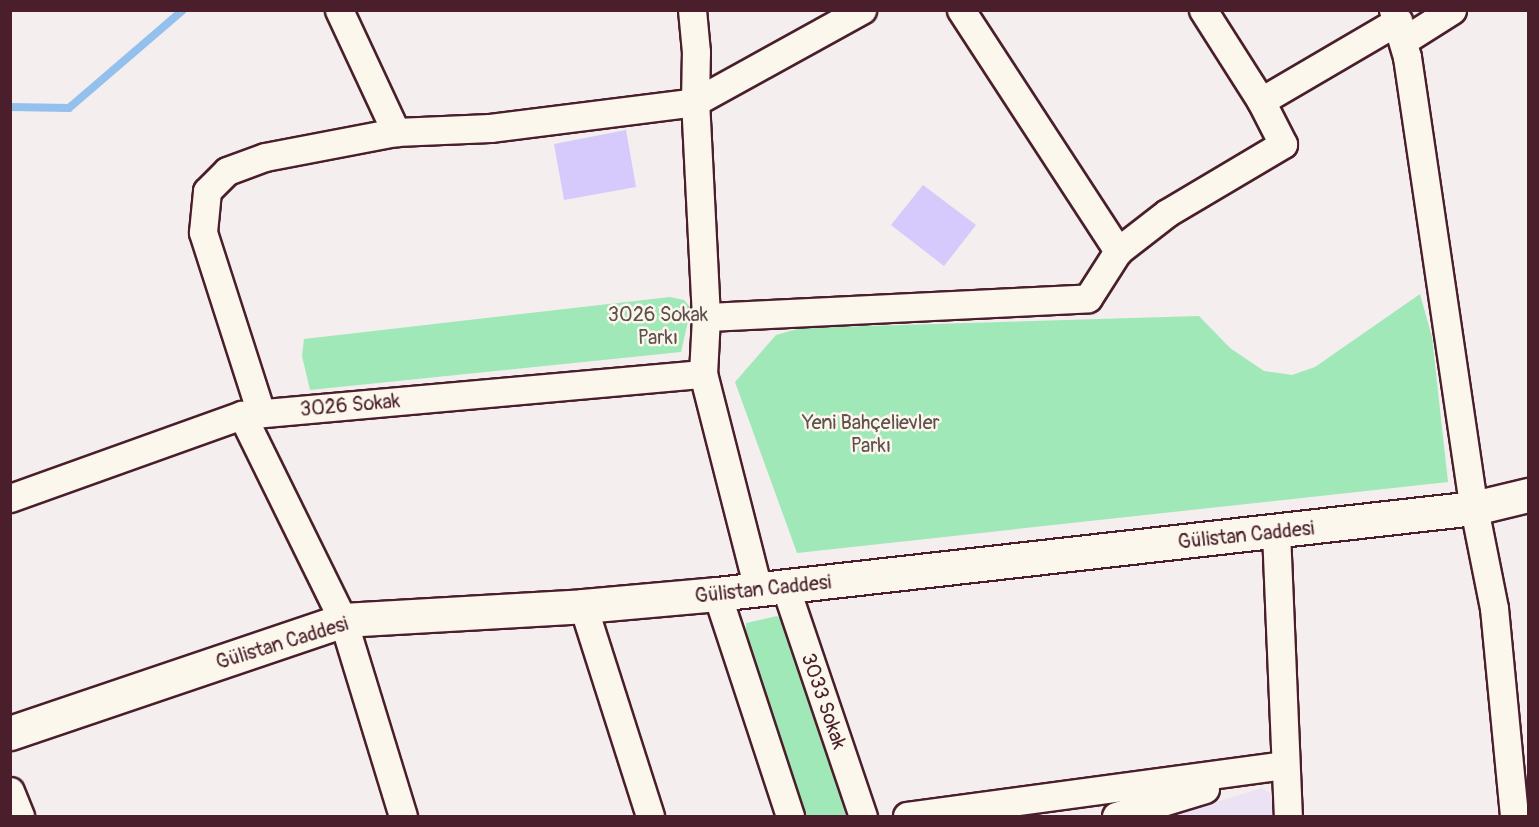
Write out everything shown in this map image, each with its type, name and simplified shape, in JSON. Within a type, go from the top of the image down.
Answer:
[{"type":"street","points":[[339,10],[396,132]]},
{"type":"street","name":"3033 Sokak","points":[[692,10],[696,52],[695,102],[706,317],[703,374],[772,588],[863,816]]},
{"type":"street","points":[[403,816],[343,620],[251,414],[203,232],[207,191],[227,171],[265,157],[396,132],[490,128],[695,102],[862,10]]},
{"type":"street","points":[[961,10],[1118,251]]},
{"type":"street","points":[[706,317],[1088,298],[1118,251],[1167,213],[1283,144],[1261,100],[1203,10]]},
{"type":"street","points":[[1261,100],[1398,24],[1452,10]]},
{"type":"street","points":[[1398,24],[1474,508],[1494,608],[1514,816]]},
{"type":"street","name":"3026 Sokak","points":[[10,498],[251,414],[703,374]]},
{"type":"street","name":"Gülistan Caddesi","points":[[10,733],[343,620],[583,606],[717,594],[1474,508],[1528,495]]},
{"type":"street","points":[[1276,532],[1284,765],[1288,816]]},
{"type":"street","points":[[717,594],[790,816]]},
{"type":"street","points":[[583,606],[650,816]]},
{"type":"street","points":[[907,816],[1284,765]]},
{"type":"street","points":[[1116,816],[1284,765]]},
{"type":"street","points":[[10,790],[20,816]]},
{"type":"shaded area","points":[[1262,788],[1278,798],[1279,816],[1170,816]]},
{"type":"green space","name":"Yeni Bahçelievler Parkı","points":[[1420,294],[1432,337],[1448,482],[797,553],[735,382],[776,335],[801,328],[1199,316],[1230,348],[1264,371],[1292,375],[1315,367]]},
{"type":"green space","name":"3026 Sokak Parkı","points":[[670,297],[684,300],[691,308],[681,352],[310,390],[302,356],[304,339]]},
{"type":"green space","points":[[777,616],[785,623],[846,816],[803,816],[746,632],[746,623]]},
{"type":"building","points":[[626,130],[636,187],[564,200],[554,144]]},
{"type":"building","points":[[923,185],[976,225],[944,266],[891,225]]},
{"type":"waterway","points":[[10,107],[69,108],[183,10]]}]
